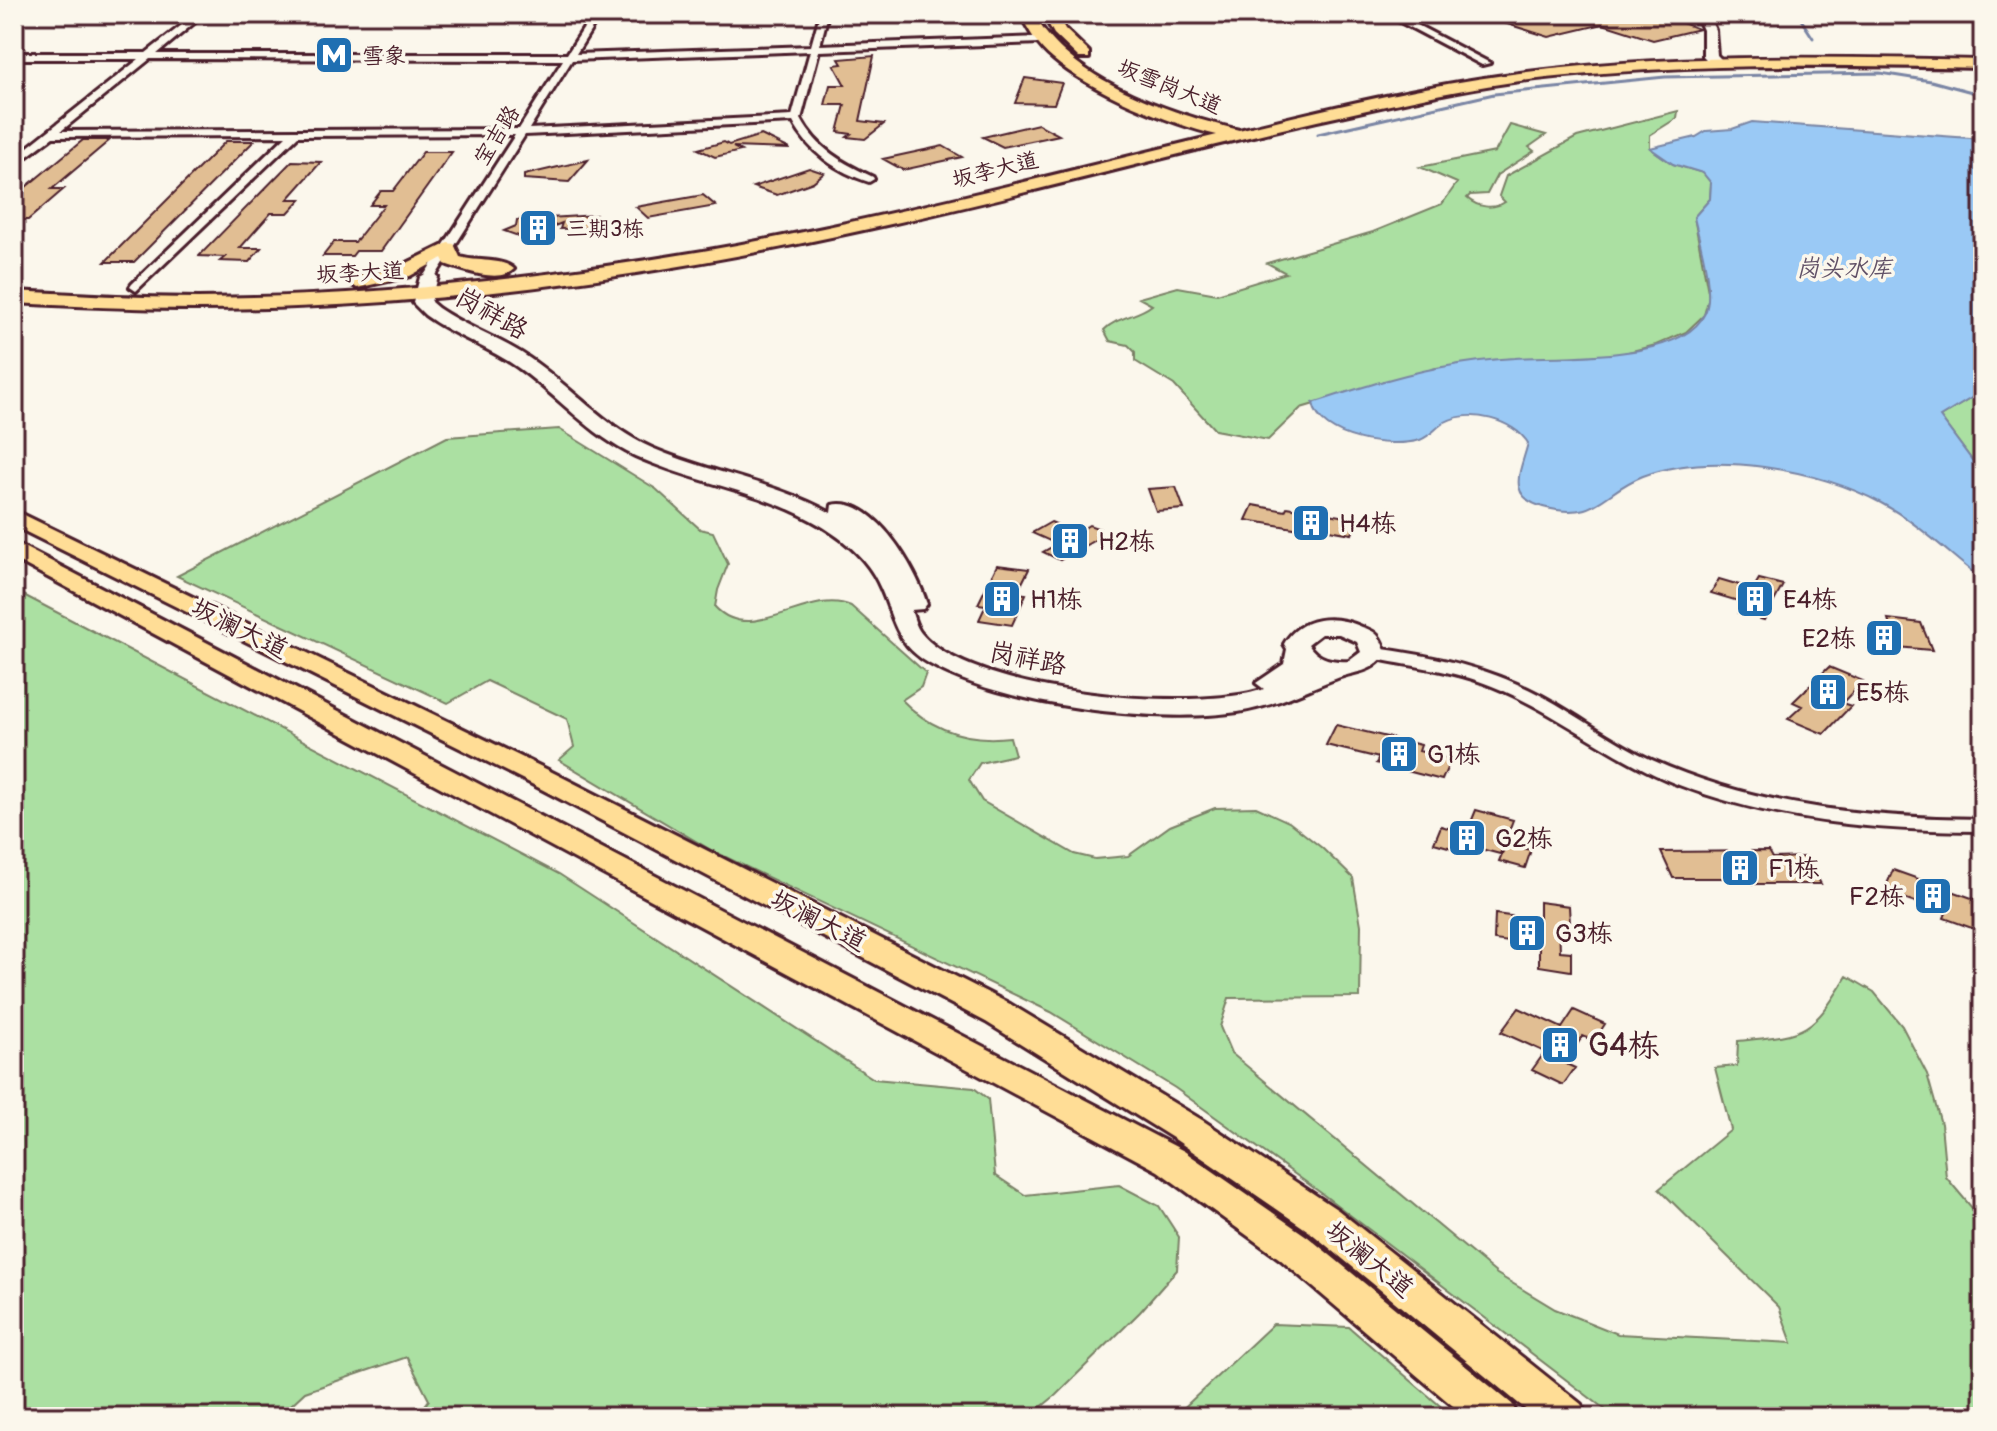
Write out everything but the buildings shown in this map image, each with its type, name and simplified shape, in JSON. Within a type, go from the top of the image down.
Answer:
[{"type":"main road","name":"坂雪岗大道","points":[[1027,14],[1040,40],[1059,57],[1091,77],[1216,130],[1241,125]]},
{"type":"main road","name":"坂雪岗大道","points":[[1050,14],[1065,39],[1089,59],[1138,87],[1241,125]]},
{"type":"main road","points":[[1714,51],[1763,46]]},
{"type":"main road","points":[[1898,47],[1983,50]]},
{"type":"main road","name":"坂李大道","points":[[1241,125],[1486,82],[1714,51]]},
{"type":"main road","name":"坂李大道","points":[[14,297],[181,303],[429,287],[666,263],[947,206],[1241,125],[1346,101],[1423,85],[1528,69],[1714,51],[1983,61]]},
{"type":"main road","points":[[1455,68],[1491,62]]},
{"type":"main road","points":[[1346,101],[1418,77]]},
{"type":"main road","points":[[1186,106],[1217,113]]},
{"type":"main road","points":[[1158,144],[1185,134],[1191,128],[1187,121],[1168,111]]},
{"type":"main road","name":"坂李大道","points":[[14,287],[348,283],[429,287],[505,269],[669,248],[805,225],[1216,130]]},
{"type":"main road","points":[[348,283],[403,272],[448,248],[452,260],[461,264],[505,269]]},
{"type":"main road","points":[[14,305],[122,307],[181,303]]},
{"type":"main road","name":"坂澜大道","points":[[14,517],[538,776],[998,1013],[1189,1130],[1324,1221],[1566,1417]]},
{"type":"main road","name":"坂澜大道","points":[[14,549],[1171,1161],[1294,1248],[1497,1417]]},
{"type":"street","points":[[14,163],[201,14]]},
{"type":"street","name":"宝吉路","points":[[429,287],[448,248],[597,14]]},
{"type":"street","points":[[824,14],[796,119],[803,133],[823,153],[869,179]]},
{"type":"street","points":[[1389,14],[1491,62]]},
{"type":"street","points":[[1702,14],[1714,51]]},
{"type":"street","points":[[14,56],[570,57],[1040,40]]},
{"type":"street","points":[[50,134],[521,132],[796,119]]},
{"type":"street","points":[[136,287],[295,133]]},
{"type":"street","name":"岗祥路","points":[[429,287],[436,300],[449,311],[538,359],[599,414],[635,437],[682,457],[819,501],[861,522],[882,539],[898,559],[925,627],[950,651],[976,664],[1040,680],[1148,696],[1191,698],[1232,693],[1276,681],[1296,668],[1298,651]]},
{"type":"street","name":"岗祥路","points":[[429,287],[422,303],[436,315],[525,363],[585,418],[622,442],[671,463],[791,502],[845,532],[864,547],[883,571],[902,621],[915,640],[936,658],[965,673],[1019,688],[1145,707],[1184,709],[1257,700],[1336,669]]},
{"type":"street","points":[[1331,626],[1345,628],[1367,638],[1374,653],[1362,665],[1336,669],[1312,663],[1298,651],[1296,644],[1307,631],[1331,626]]},
{"type":"street","points":[[1374,653],[1438,663],[1500,683],[1537,701],[1622,753],[1737,798],[1801,813],[1866,822],[1983,825]]},
{"type":"green space","points":[[1678,111],[1677,118],[1650,135],[1650,148],[1673,164],[1703,173],[1711,183],[1710,199],[1694,217],[1709,297],[1704,315],[1686,332],[1656,345],[1616,355],[1436,368],[1301,408],[1268,440],[1215,430],[1174,385],[1135,361],[1135,352],[1128,345],[1110,341],[1104,330],[1152,305],[1139,298],[1178,287],[1217,294],[1286,273],[1267,263],[1373,232],[1442,204],[1457,183],[1420,167],[1495,152],[1510,125],[1546,135],[1529,147],[1534,151],[1497,175],[1487,194],[1467,198],[1475,204],[1490,207],[1505,202],[1499,196],[1506,176],[1577,137]]},
{"type":"green space","points":[[1983,391],[1983,475],[1940,417]]},
{"type":"green space","points":[[559,429],[656,489],[700,529],[713,532],[728,564],[715,607],[730,618],[746,621],[763,619],[835,602],[851,606],[926,673],[921,687],[902,700],[914,711],[938,727],[965,736],[1010,737],[1015,755],[980,763],[969,780],[982,801],[1074,854],[1095,859],[1128,856],[1170,826],[1215,808],[1256,807],[1289,822],[1322,848],[1353,878],[1361,925],[1360,997],[1229,998],[1220,1027],[1231,1053],[1497,1274],[1555,1309],[1618,1334],[1792,1343],[1779,1307],[1659,1189],[1731,1130],[1715,1068],[1737,1066],[1738,1041],[1779,1036],[1804,1028],[1815,1021],[1847,976],[1874,992],[1902,1026],[1927,1074],[1941,1124],[1946,1177],[1983,1221],[1983,1417],[1615,1417],[1321,1193],[1175,1088],[1051,1012],[711,850],[559,760],[574,747],[567,719],[487,681],[448,703],[177,576],[447,437]]},
{"type":"green space","points":[[14,590],[559,874],[874,1079],[974,1088],[988,1099],[995,1175],[1025,1195],[1119,1185],[1159,1206],[1179,1237],[1177,1270],[1140,1312],[1056,1395],[1029,1417],[416,1417],[429,1400],[407,1357],[305,1392],[278,1417],[14,1417]]},
{"type":"green space","points":[[1273,1324],[1349,1327],[1453,1417],[1174,1417]]},
{"type":"water","name":"岗头水库","points":[[1752,122],[1983,139],[1983,391],[1940,417],[1983,475],[1983,577],[1906,518],[1881,503],[1827,481],[1796,473],[1732,464],[1670,468],[1643,476],[1588,508],[1561,511],[1543,507],[1524,496],[1519,481],[1528,443],[1513,428],[1502,423],[1479,416],[1455,418],[1420,440],[1392,443],[1342,433],[1318,415],[1313,403],[1422,371],[1496,359],[1618,353],[1672,341],[1692,329],[1708,304],[1705,266],[1694,217],[1710,199],[1711,183],[1703,173],[1673,164],[1650,148],[1696,137],[1706,131],[1732,129]]},
{"type":"waterway","points":[[1802,14],[1800,18],[1813,38]]},
{"type":"waterway","points":[[1318,134],[1494,94],[1665,77],[1880,73],[1931,81],[1983,95]]},
{"type":"place","name":"雪象","points":[[334,55]]},
{"type":"place","name":"三期3栋","points":[[538,228]]},
{"type":"place","name":"H4栋","points":[[1311,523]]},
{"type":"place","name":"H2栋","points":[[1070,541]]},
{"type":"place","name":"H1栋","points":[[1002,599]]},
{"type":"place","name":"E4栋","points":[[1755,599]]},
{"type":"place","name":"E2栋","points":[[1884,638]]},
{"type":"place","name":"E5栋","points":[[1828,692]]},
{"type":"place","name":"G1栋","points":[[1399,754]]},
{"type":"place","name":"G2栋","points":[[1467,838]]},
{"type":"place","name":"F1栋","points":[[1740,868]]},
{"type":"place","name":"F2栋","points":[[1933,896]]},
{"type":"place","name":"G3栋","points":[[1527,933]]},
{"type":"place","name":"G4栋","points":[[1560,1045]]}]
